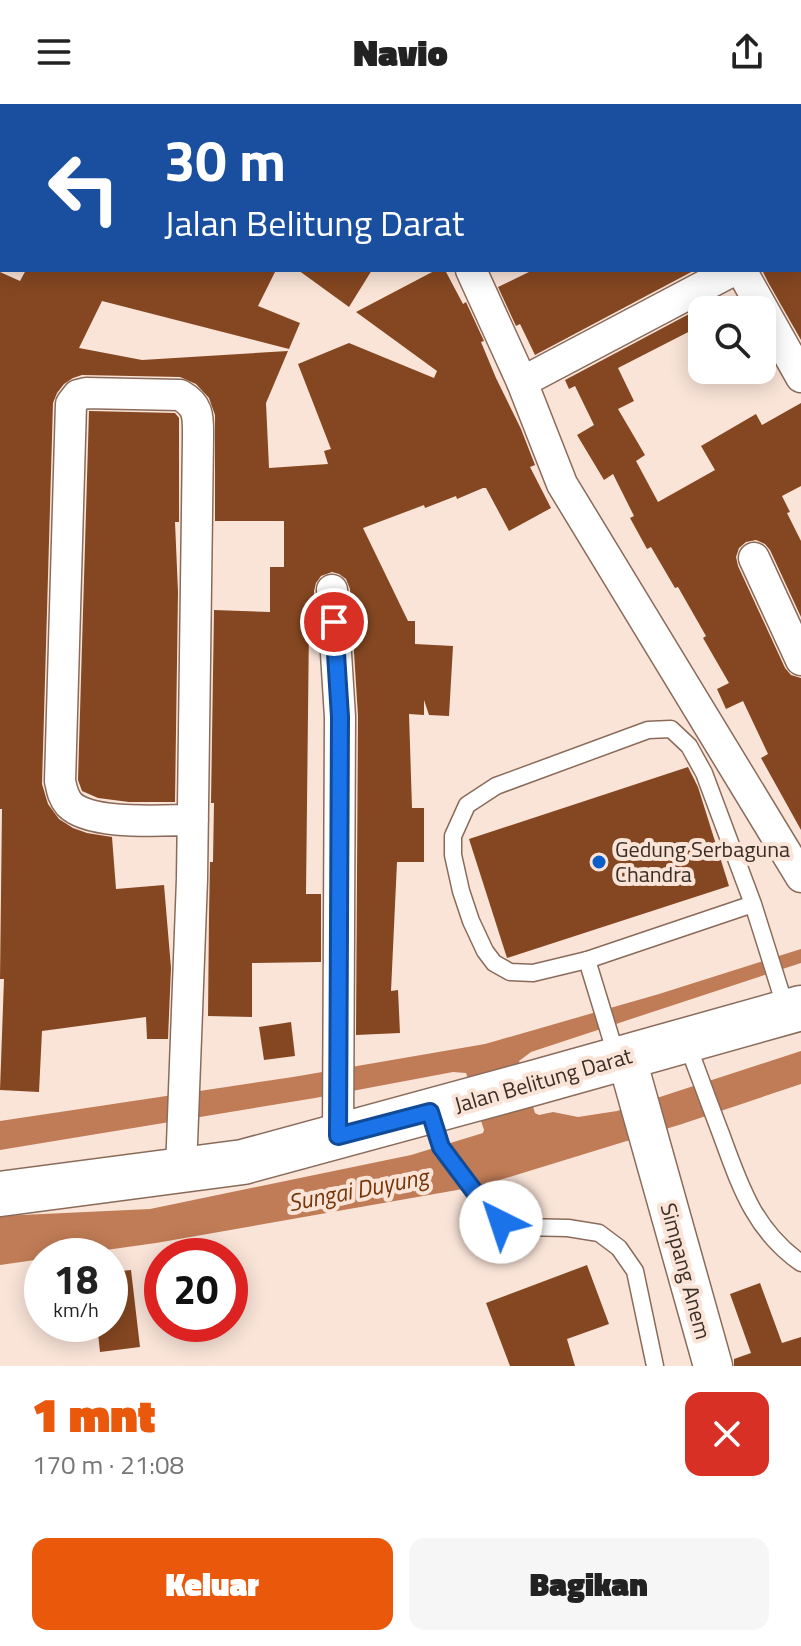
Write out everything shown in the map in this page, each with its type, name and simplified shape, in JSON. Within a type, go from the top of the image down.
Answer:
[{"type":"main road","name":"Jalan Belitung Darat","points":[[0,1194],[243,1162],[338,1136],[440,1122],[537,1082],[627,1071],[686,1040],[794,1010]]},
{"type":"street","points":[[472,272],[522,382],[562,484],[801,877]]},
{"type":"street","points":[[522,382],[730,272]]},
{"type":"street","points":[[742,272],[801,377]]},
{"type":"street","points":[[181,1170],[193,820],[198,414],[191,401],[180,395],[78,395],[71,404],[62,794],[77,810],[93,816],[193,820]]},
{"type":"street","points":[[754,558],[801,660]]},
{"type":"street","points":[[332,590],[340,717],[338,1136]]},
{"type":"street","name":"Simpang Anem","points":[[627,1071],[713,1366]]},
{"type":"lane","points":[[753,904],[587,960],[533,973],[510,972],[494,963],[480,941],[461,891],[453,855],[453,836],[467,805],[496,786],[648,730],[671,729],[689,746],[704,773],[794,1010]]},
{"type":"lane","points":[[587,960],[627,1071]]},
{"type":"lane","points":[[686,1040],[742,1192],[766,1232],[801,1263]]},
{"type":"lane","points":[[440,1122],[467,1182],[501,1222],[519,1227],[568,1228],[599,1233],[619,1248],[635,1271],[655,1366]]},
{"type":"water","name":"Sungai Duyung","points":[[801,949],[801,963],[531,1052],[519,1061],[535,1113],[553,1112],[578,1117],[617,1111],[801,1051],[801,1084],[480,1186],[184,1238],[144,1238],[144,1245],[128,1247],[128,1238],[24,1238],[24,1262],[0,1265],[0,1216],[150,1209],[411,1155],[483,1133],[484,1130],[466,1073],[453,1072],[0,1150],[0,1121],[293,1077],[485,1044]]},
{"type":"building","points":[[0,272],[20,281],[25,272],[275,272],[258,306],[300,323],[289,349],[102,301],[79,348],[142,360],[288,351],[266,403],[269,468],[328,464],[324,451],[331,449],[298,364],[349,343],[434,378],[437,371],[356,312],[432,272],[446,272],[463,304],[466,302],[535,465],[530,467],[551,508],[509,531],[486,488],[483,488],[457,499],[456,496],[425,508],[424,505],[363,528],[408,621],[415,621],[415,644],[453,646],[449,716],[429,715],[424,700],[424,715],[409,714],[412,808],[424,808],[424,862],[397,862],[391,991],[398,990],[400,1033],[356,1035],[358,716],[350,589],[346,579],[332,572],[321,576],[316,583],[316,624],[309,624],[306,894],[321,894],[321,962],[252,963],[252,1017],[208,1016],[214,803],[211,803],[214,610],[270,612],[270,567],[284,567],[284,521],[215,521],[215,415],[209,398],[196,384],[180,377],[82,375],[64,384],[53,403],[42,784],[48,804],[59,819],[87,833],[112,837],[116,889],[164,885],[171,968],[168,1039],[147,1039],[146,1017],[42,1031],[39,1092],[0,1090],[4,979],[0,979]]},
{"type":"building","points":[[301,272],[371,272],[349,307]]},
{"type":"building","points":[[529,272],[691,272],[535,355],[520,324],[516,326],[498,287]]},
{"type":"building","points":[[763,272],[801,272],[801,340],[776,296]]},
{"type":"building","points":[[688,315],[688,332],[618,368],[634,401],[618,409],[645,455],[636,461],[658,502],[715,470],[701,446],[756,414],[762,425],[801,403],[801,486],[782,496],[801,541],[801,617],[765,544],[756,540],[746,542],[739,548],[736,557],[785,668],[791,675],[801,678],[801,830],[761,758],[768,754],[743,701],[726,709],[717,689],[729,683],[703,638],[706,636],[651,547],[647,549],[630,518],[634,516],[613,474],[604,480],[577,435],[594,425],[575,386],[569,389],[565,380]]},
{"type":"building","points":[[89,411],[175,413],[179,418],[179,522],[175,522],[178,592],[175,802],[98,798],[82,791],[78,780]]},
{"type":"building","name":"Gedung Serbaguna Chandra","points":[[688,767],[698,787],[729,886],[507,958],[469,839]]},
{"type":"building","points":[[291,1022],[295,1056],[264,1060],[259,1027]]},
{"type":"building","points":[[587,1265],[609,1324],[567,1339],[575,1366],[510,1366],[486,1303]]},
{"type":"building","points":[[128,1270],[131,1270],[140,1347],[100,1352],[99,1342],[128,1342]]},
{"type":"building","points":[[760,1283],[782,1343],[801,1337],[801,1366],[734,1366],[734,1359],[751,1353],[730,1294]]},
{"type":"place","name":"Gedung Serbaguna Chandra","points":[[599,862]]},
{"type":"route","points":[[334,622],[340,717],[338,1136],[430,1112],[441,1147],[501,1222]]}]
